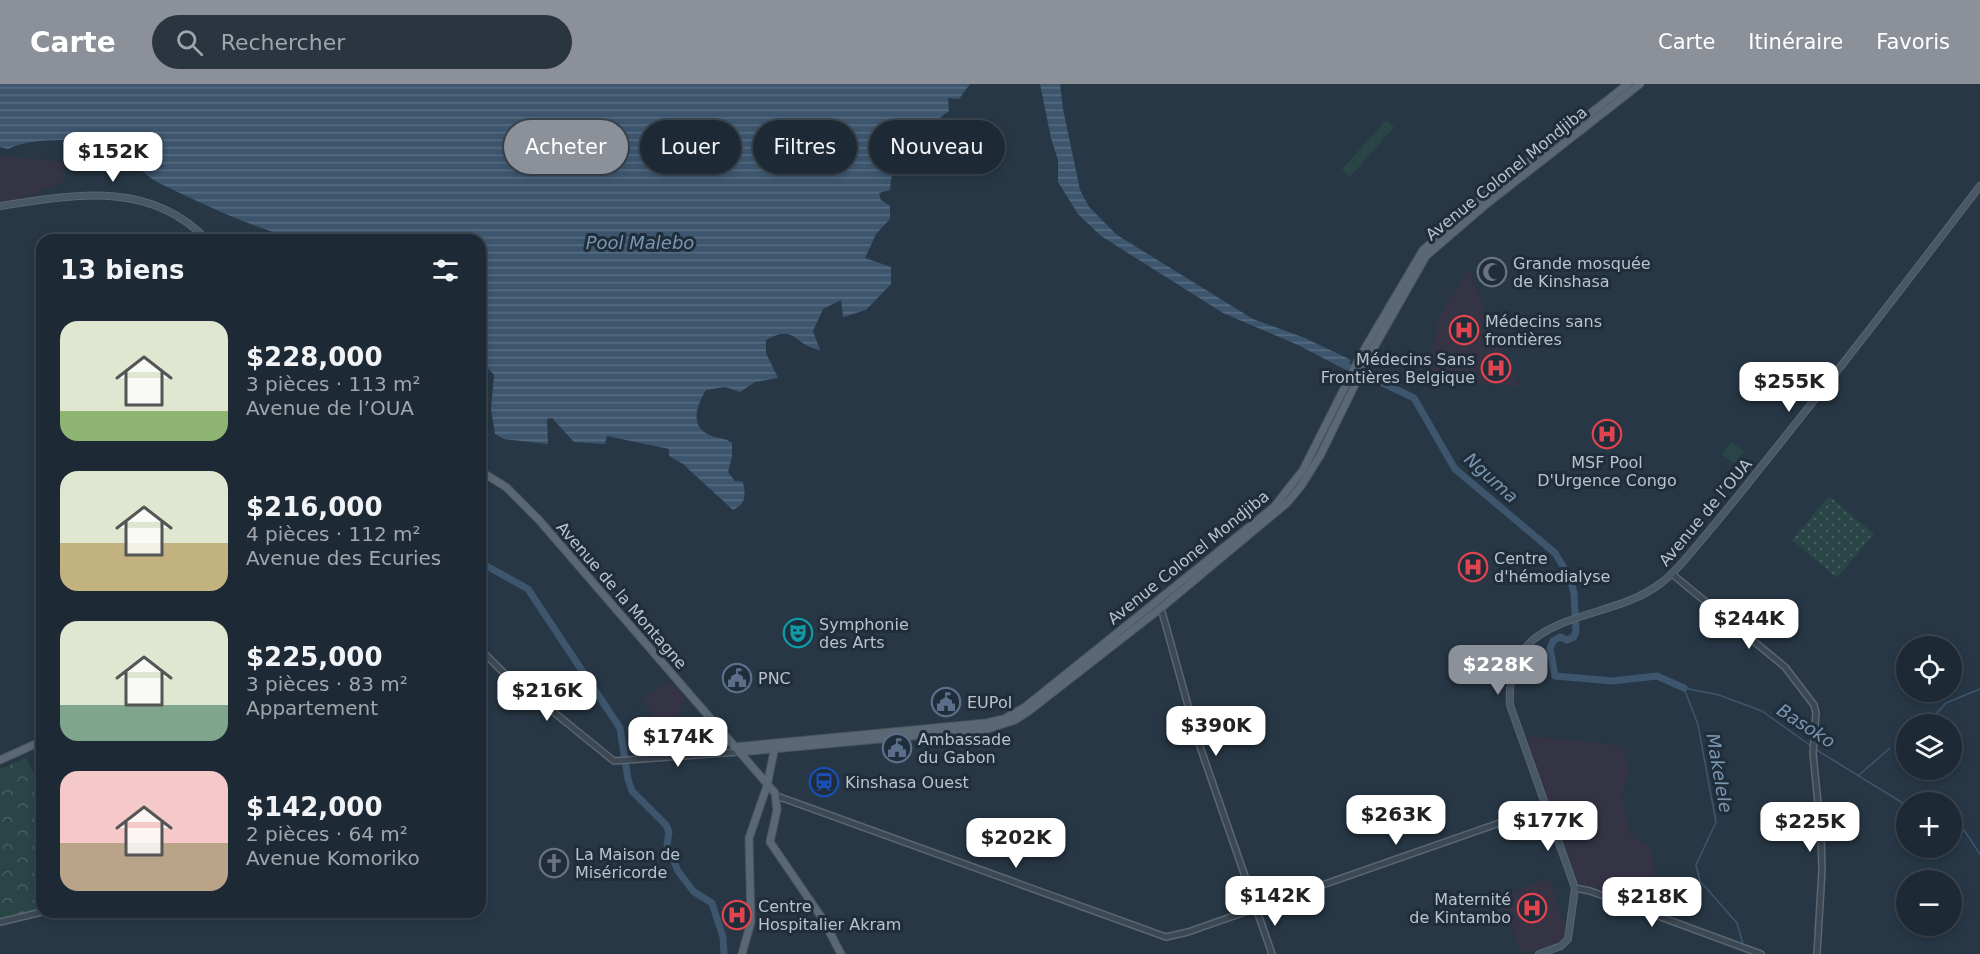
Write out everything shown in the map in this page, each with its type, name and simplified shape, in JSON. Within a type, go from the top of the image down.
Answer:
[{"type":"main road","name":"Avenue Colonel Mondjiba","points":[[1550,149],[1628,84]]},
{"type":"main road","name":"Avenue Colonel Mondjiba","points":[[737,749],[986,723],[1004,718],[1025,706],[1159,604],[1266,514],[1290,490],[1314,451],[1423,250],[1476,203],[1640,84]]},
{"type":"main road","name":"Avenue de l’OUA","points":[[1575,888],[1513,715],[1510,690],[1518,656],[1541,633],[1647,592],[1672,574],[1742,492],[1980,186]]},
{"type":"main road","points":[[0,206],[81,194],[117,196],[148,204],[173,216],[198,234]]},
{"type":"main road","name":"Avenue de la Montagne","points":[[486,475],[506,487],[539,520],[777,796]]},
{"type":"main road","points":[[0,760],[36,744]]},
{"type":"main road","points":[[742,954],[751,922],[747,848],[767,786],[775,746]]},
{"type":"main road","points":[[777,796],[777,810],[770,842],[824,921],[841,954]]},
{"type":"main road","points":[[1539,954],[1561,946],[1568,939],[1575,888]]},
{"type":"street","points":[[1672,574],[1790,672],[1814,705],[1816,713],[1813,753],[1821,834],[1821,895],[1816,954]]},
{"type":"street","points":[[1159,604],[1197,738],[1272,954]]},
{"type":"street","points":[[486,656],[524,693],[551,710],[610,759],[623,761],[719,753],[737,749]]},
{"type":"street","points":[[777,796],[1074,902],[1163,937],[1188,932],[1256,909],[1545,807]]},
{"type":"street","points":[[1575,888],[1590,891],[1761,954]]},
{"type":"street","points":[[0,922],[36,913]]},
{"type":"shaded area","points":[[0,155],[63,162],[64,181],[33,195],[0,203]]},
{"type":"shaded area","name":"Médecins sans frontières","points":[[1469,269],[1497,345],[1501,348],[1521,387],[1427,378],[1429,358],[1440,315]]},
{"type":"shaded area","points":[[669,681],[685,698],[675,725],[655,718],[642,701]]},
{"type":"shaded area","points":[[1530,736],[1621,746],[1629,769],[1622,796],[1630,835],[1651,848],[1661,917],[1578,882],[1526,742]]},
{"type":"shaded area","name":"Maternité de Kintambo","points":[[1549,878],[1567,933],[1557,943],[1522,954],[1500,896]]},
{"type":"green space","points":[[1386,120],[1394,127],[1350,177],[1342,169]]},
{"type":"green space","points":[[1731,442],[1744,451],[1734,464],[1721,454]]},
{"type":"green space","points":[[1829,496],[1874,534],[1837,578],[1792,540]]},
{"type":"green space","points":[[26,758],[36,778],[36,911],[0,920],[0,769]]},
{"type":"water","name":"Pool Malebo","points":[[0,84],[970,84],[959,99],[948,98],[949,111],[937,120],[869,120],[869,174],[892,174],[890,190],[879,193],[881,200],[890,206],[890,219],[876,234],[865,258],[891,267],[891,284],[866,310],[843,317],[841,300],[823,309],[813,331],[820,350],[804,344],[789,334],[776,335],[766,340],[766,353],[778,378],[755,382],[740,392],[725,387],[706,390],[702,396],[697,410],[698,423],[706,434],[732,443],[728,472],[735,481],[743,482],[744,499],[733,510],[683,464],[669,456],[669,449],[607,436],[605,444],[574,442],[552,418],[547,419],[548,444],[504,439],[495,434],[491,409],[494,375],[486,366],[486,234],[279,234],[210,207],[159,183],[125,155],[109,147],[80,141],[48,140],[8,149],[0,147]]},
{"type":"water","points":[[1040,84],[1060,84],[1080,190],[1089,207],[1117,235],[1253,319],[1305,338],[1351,360],[1346,370],[1298,345],[1223,313],[1101,236],[1078,214],[1058,182],[1058,160]]},
{"type":"waterway","name":"Nguma","points":[[1339,362],[1414,398],[1455,469],[1555,553],[1570,578],[1574,593],[1576,631],[1574,637],[1567,640],[1560,637],[1553,641],[1550,649],[1555,676],[1612,681],[1657,676],[1684,688]]},
{"type":"waterway","points":[[486,566],[528,589],[620,728],[632,791],[666,825],[669,832],[667,845],[678,871],[694,892],[712,903],[723,937],[724,954]]},
{"type":"waterway","name":"Makelele","points":[[1684,688],[1698,725],[1716,822],[1696,865],[1700,881],[1737,923],[1743,944]]},
{"type":"waterway","name":"Basoko","points":[[1684,688],[1719,695],[1762,711],[1811,746]]},
{"type":"waterway","points":[[1936,714],[1946,703],[1980,689]]},
{"type":"waterway","points":[[1859,775],[1890,748]]},
{"type":"waterway","name":"Basoko","points":[[1815,749],[1896,799]]},
{"type":"waterway","name":"Basoko","points":[[1962,829],[1980,854]]},
{"type":"place","name":"Grande mosquée de Kinshasa","points":[[1492,272]]},
{"type":"place","name":"Médecins sans frontières","points":[[1464,330]]},
{"type":"place","name":"Médecins Sans Frontières Belgique","points":[[1496,368]]},
{"type":"place","name":"MSF Pool D'Urgence Congo","points":[[1607,434]]},
{"type":"place","name":"Centre d'hémodialyse","points":[[1473,567]]},
{"type":"place","name":"Symphonie des Arts","points":[[798,633]]},
{"type":"place","name":"PNC","points":[[737,678]]},
{"type":"place","name":"EUPol","points":[[946,702]]},
{"type":"place","name":"Ambassade du Gabon","points":[[897,748]]},
{"type":"place","name":"Kinshasa Ouest","points":[[824,782]]},
{"type":"place","name":"La Maison de Miséricorde","points":[[554,863]]},
{"type":"place","name":"Maternité de Kintambo","points":[[1532,908]]},
{"type":"place","name":"Centre Hospitalier Akram","points":[[737,915]]}]
